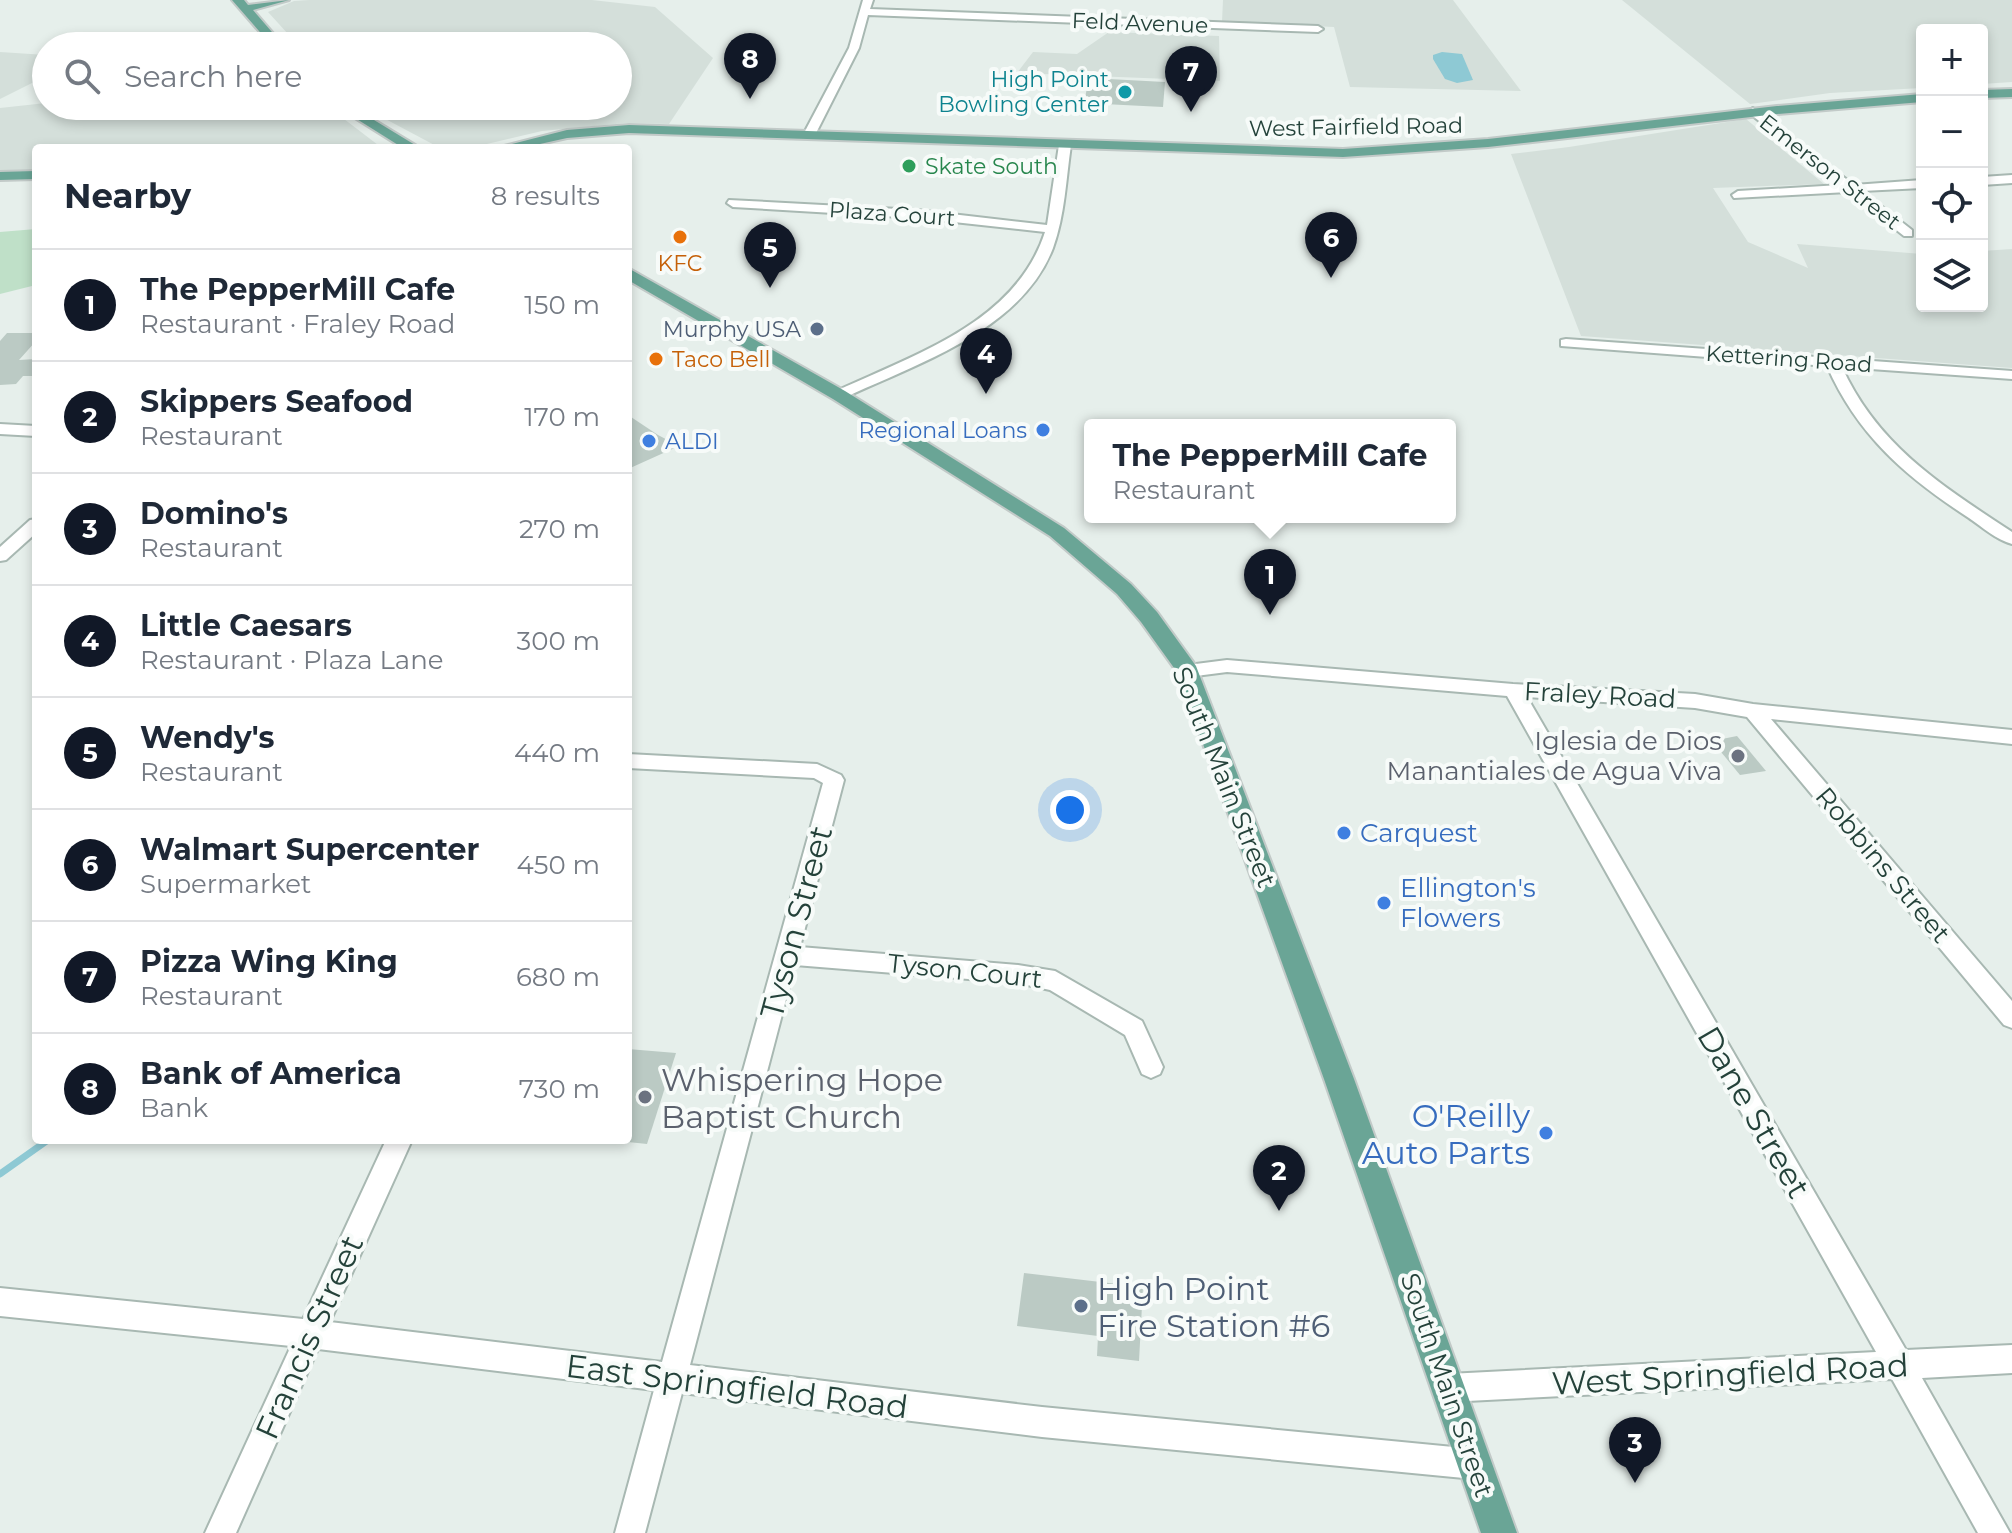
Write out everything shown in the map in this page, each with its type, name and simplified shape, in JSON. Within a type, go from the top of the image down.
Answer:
[{"type":"main road","points":[[242,4],[283,0]]},
{"type":"main road","points":[[242,4],[266,32]]},
{"type":"main road","points":[[1988,94],[2012,93]]},
{"type":"main road","name":"West Fairfield Road","points":[[521,144],[567,134],[629,129],[1313,153],[1438,150],[1753,111],[1916,98]]},
{"type":"main road","points":[[363,120],[400,144]]},
{"type":"main road","points":[[0,176],[32,175]]},
{"type":"main road","name":"South Main Street","points":[[632,275],[839,395],[1033,515],[1089,556],[1149,617],[1188,671],[1339,1079],[1499,1533]]},
{"type":"street","points":[[809,135],[854,48],[868,0]]},
{"type":"street","name":"Feld Avenue","points":[[866,12],[1318,29]]},
{"type":"street","name":"Emerson Street","points":[[1753,111],[1908,233]]},
{"type":"street","points":[[839,395],[957,337],[989,317],[1022,290],[1042,258],[1051,229],[1065,145]]},
{"type":"street","points":[[1988,181],[2012,179]]},
{"type":"street","points":[[1738,195],[1916,184]]},
{"type":"street","name":"Plaza Court","points":[[733,203],[917,214],[1051,229]]},
{"type":"street","name":"Kettering Road","points":[[1566,343],[2012,375]]},
{"type":"street","points":[[1832,362],[1853,406],[1890,448],[1952,500],[2012,539]]},
{"type":"street","points":[[0,429],[32,431]]},
{"type":"street","points":[[0,556],[32,528]]},
{"type":"street","name":"Fraley Road","points":[[1188,671],[1227,666],[1513,690],[1695,701],[1753,711],[2012,737]]},
{"type":"street","name":"Dane Street","points":[[1513,690],[1995,1533]]},
{"type":"street","name":"Robbins Street","points":[[1753,711],[2012,1018]]},
{"type":"street","name":"Tyson Street","points":[[630,1533],[834,780],[817,771],[632,761]]},
{"type":"street","name":"Tyson Court","points":[[787,955],[1018,974],[1055,981],[1134,1028],[1151,1067]]},
{"type":"street","name":"Francis Street","points":[[220,1533],[397,1144]]},
{"type":"street","name":"East Springfield Road","points":[[0,1302],[311,1334],[1042,1422],[1474,1464]]},
{"type":"street","name":"West Springfield Road","points":[[1448,1388],[2012,1359]]},
{"type":"shaded area","points":[[592,0],[655,7],[713,58],[669,124],[626,123],[542,131],[487,144],[432,144],[387,120],[632,120],[632,32],[286,32],[268,12],[294,1]]},
{"type":"shaded area","points":[[1223,0],[1453,0],[1521,91],[1350,87],[1334,27],[1222,22]]},
{"type":"shaded area","points":[[1622,0],[2012,0],[2012,82],[1988,84],[1988,24],[1916,24],[1916,88],[1830,93],[1750,104]]},
{"type":"shaded area","points":[[1109,32],[1219,36],[1220,81],[1017,73],[1033,52],[1077,54]]},
{"type":"shaded area","points":[[0,52],[32,54],[32,83],[0,99]]},
{"type":"shaded area","points":[[32,105],[32,120],[345,120],[377,144],[32,144],[32,170],[0,171],[0,108]]},
{"type":"shaded area","points":[[1746,119],[1824,184],[1713,188],[1748,242],[1808,268],[1797,244],[1916,254],[1916,312],[1988,312],[1988,251],[2012,249],[2012,368],[1581,336],[1511,154]]},
{"type":"green space","points":[[32,229],[32,286],[0,294],[0,232]]},
{"type":"water","points":[[1442,52],[1462,54],[1473,80],[1457,83],[1445,79],[1433,59],[1433,55]]},
{"type":"building","name":"High Point Bowling Center","points":[[1089,78],[1165,82],[1163,107],[1084,103]]},
{"type":"building","points":[[7,333],[32,333],[32,345],[19,360],[32,359],[32,376],[23,376],[16,384],[0,385],[0,341]]},
{"type":"building","name":"ALDI","points":[[632,418],[658,435],[679,446],[632,467]]},
{"type":"building","name":"Iglesia de Dios Manantiales de Agua Viva","points":[[1737,736],[1766,771],[1740,775],[1712,741]]},
{"type":"building","name":"Whispering Hope Baptist Church","points":[[632,1049],[676,1053],[647,1144],[632,1142]]},
{"type":"building","name":"High Point Fire Station #6","points":[[1024,1273],[1143,1287],[1139,1361],[1097,1356],[1098,1336],[1017,1326]]},
{"type":"waterway","points":[[0,1174],[42,1144]]},
{"type":"place","name":"High Point Bowling Center","points":[[1125,92]]},
{"type":"place","name":"Bank of America","points":[[750,99]]},
{"type":"place","name":"Pizza Wing King","points":[[1191,112]]},
{"type":"place","name":"Skate South","points":[[909,166]]},
{"type":"place","name":"KFC","points":[[680,237]]},
{"type":"place","name":"Walmart Supercenter","points":[[1331,278]]},
{"type":"place","name":"Wendy's","points":[[770,288]]},
{"type":"place","name":"Murphy USA","points":[[817,329]]},
{"type":"place","name":"Taco Bell","points":[[656,359]]},
{"type":"place","name":"Little Caesars","points":[[986,394]]},
{"type":"place","name":"Regional Loans","points":[[1043,430]]},
{"type":"place","name":"ALDI","points":[[649,441]]},
{"type":"place","name":"The PepperMill Cafe","points":[[1270,615]]},
{"type":"place","name":"Iglesia de Dios Manantiales de Agua Viva","points":[[1738,756]]},
{"type":"place","name":"Carquest","points":[[1344,833]]},
{"type":"place","name":"Ellington's Flowers","points":[[1384,903]]},
{"type":"place","name":"Whispering Hope Baptist Church","points":[[645,1097]]},
{"type":"place","name":"O'Reilly Auto Parts","points":[[1546,1133]]},
{"type":"place","name":"Skippers Seafood","points":[[1279,1211]]},
{"type":"place","name":"High Point Fire Station #6","points":[[1081,1306]]},
{"type":"place","name":"Domino's","points":[[1635,1483]]}]
